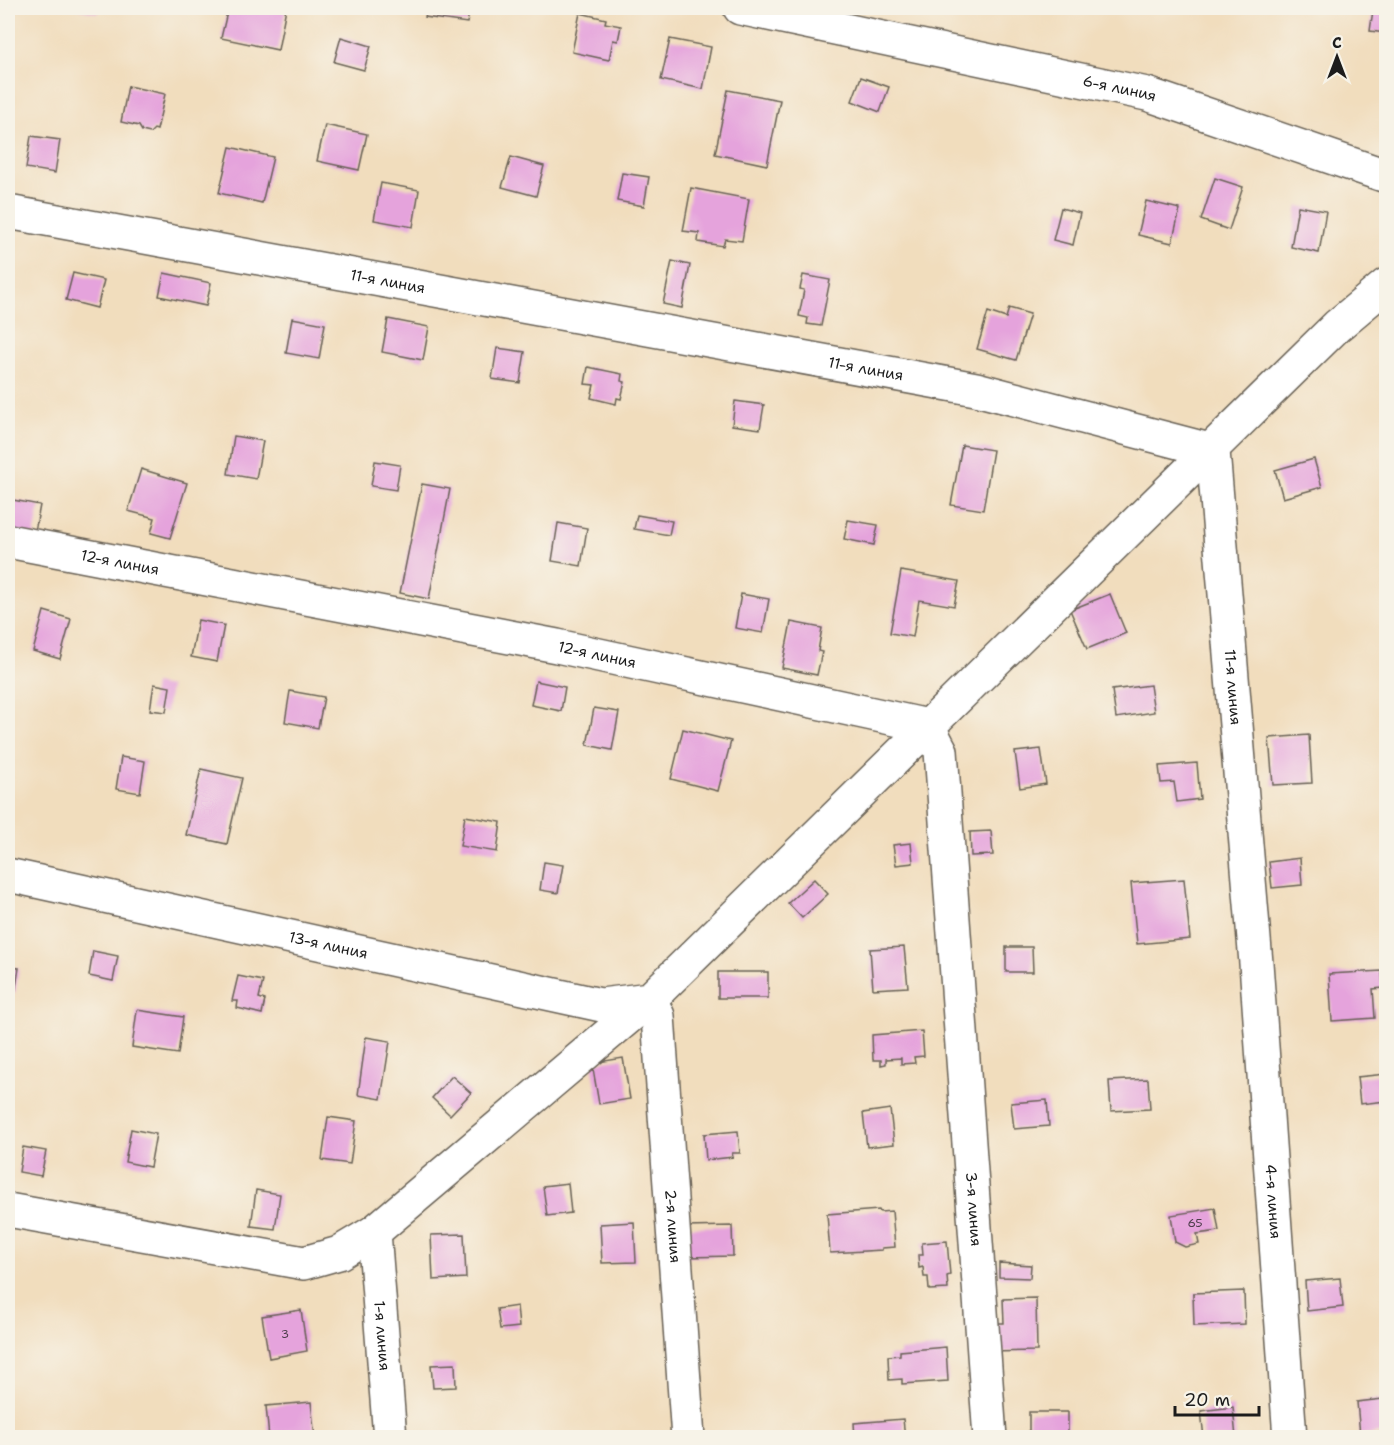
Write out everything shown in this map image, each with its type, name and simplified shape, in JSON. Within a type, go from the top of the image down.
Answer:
[{"type":"street","name":"6-я линия","points":[[740,8],[1148,94],[1386,176]]},
{"type":"street","name":"11-я линия","points":[[8,212],[976,389],[1213,451],[1256,963]]},
{"type":"street","points":[[8,1210],[304,1263],[339,1253],[374,1232],[654,1007],[928,726],[1213,451],[1337,326],[1386,285]]},
{"type":"street","name":"12-я линия","points":[[8,541],[557,646],[928,726]]},
{"type":"street","name":"3-я линия","points":[[928,726],[941,751],[990,1437]]},
{"type":"street","name":"13-я линия","points":[[8,875],[601,1005],[654,1007]]},
{"type":"street","name":"4-я линия","points":[[1256,963],[1290,1437]]},
{"type":"street","name":"2-я линия","points":[[654,1007],[688,1437]]},
{"type":"street","name":"1-я линия","points":[[374,1232],[390,1437]]},
{"type":"building","points":[[78,8],[99,8],[98,13]]},
{"type":"building","points":[[228,8],[286,8],[278,50],[221,38]]},
{"type":"building","points":[[427,8],[470,8],[467,23],[425,17]]},
{"type":"building","points":[[1373,10],[1386,12],[1386,33],[1370,31]]},
{"type":"building","points":[[580,13],[606,19],[605,23],[621,26],[618,41],[613,40],[609,60],[572,52]]},
{"type":"building","points":[[341,37],[371,46],[364,70],[334,62]]},
{"type":"building","points":[[670,39],[711,47],[703,89],[661,80]]},
{"type":"building","points":[[861,77],[889,87],[880,112],[852,101]]},
{"type":"building","points":[[128,86],[165,94],[157,130],[154,129],[150,133],[142,131],[139,126],[121,122]]},
{"type":"building","points":[[728,90],[780,100],[767,165],[715,154]]},
{"type":"building","points":[[325,125],[367,134],[359,170],[317,161]]},
{"type":"building","points":[[31,136],[60,140],[55,173],[26,168]]},
{"type":"building","points":[[230,147],[273,157],[262,203],[219,193]]},
{"type":"building","points":[[511,157],[544,166],[536,196],[502,187]]},
{"type":"building","points":[[622,173],[649,177],[644,206],[617,201]]},
{"type":"building","points":[[1215,178],[1243,187],[1229,230],[1201,220]]},
{"type":"building","points":[[381,183],[419,190],[413,227],[374,220]]},
{"type":"building","points":[[691,188],[749,199],[742,241],[725,239],[723,246],[698,242],[699,233],[683,231]]},
{"type":"building","points":[[1146,201],[1180,209],[1172,243],[1138,235]]},
{"type":"building","points":[[1298,206],[1326,211],[1319,253],[1291,247]]},
{"type":"building","points":[[1061,208],[1080,213],[1073,245],[1053,240]]},
{"type":"building","points":[[672,261],[690,265],[682,308],[663,304]]},
{"type":"building","points":[[73,273],[104,280],[97,308],[66,300]]},
{"type":"building","points":[[164,273],[211,283],[206,306],[159,296]]},
{"type":"building","points":[[803,275],[830,280],[821,326],[807,324],[808,318],[799,316],[804,290],[800,289]]},
{"type":"building","points":[[1009,308],[1030,314],[1016,360],[977,349],[988,312],[1006,318]]},
{"type":"building","points":[[292,318],[325,324],[319,359],[286,353]]},
{"type":"building","points":[[388,319],[429,327],[423,360],[382,352]]},
{"type":"building","points":[[497,348],[525,352],[520,383],[492,379]]},
{"type":"building","points":[[588,367],[622,374],[621,381],[625,382],[621,399],[617,398],[616,404],[591,398],[594,385],[585,384]]},
{"type":"building","points":[[735,401],[764,405],[760,429],[732,425]]},
{"type":"building","points":[[234,436],[263,441],[256,479],[228,474]]},
{"type":"building","points":[[962,445],[993,450],[983,510],[951,505]]},
{"type":"building","points":[[1314,459],[1322,487],[1283,498],[1275,470]]},
{"type":"building","points":[[375,461],[400,465],[396,490],[371,486]]},
{"type":"building","points":[[141,469],[187,483],[170,538],[151,533],[155,518],[128,511]]},
{"type":"building","points":[[422,484],[450,489],[429,599],[400,593]]},
{"type":"building","points":[[13,500],[40,505],[34,537],[8,532]]},
{"type":"building","points":[[637,515],[672,521],[669,535],[634,529]]},
{"type":"building","points":[[848,520],[878,525],[874,545],[844,539]]},
{"type":"building","points":[[558,523],[587,528],[581,566],[552,561]]},
{"type":"building","points":[[901,571],[959,581],[954,606],[919,600],[913,637],[890,633]]},
{"type":"building","points":[[741,594],[769,599],[763,633],[735,628]]},
{"type":"building","points":[[1110,594],[1126,633],[1087,649],[1070,610]]},
{"type":"building","points":[[44,611],[71,619],[60,659],[33,651]]},
{"type":"building","points":[[198,620],[224,625],[217,662],[191,657]]},
{"type":"building","points":[[791,622],[822,628],[818,651],[822,652],[817,675],[782,668]]},
{"type":"building","points":[[536,681],[565,687],[561,711],[531,705]]},
{"type":"building","points":[[154,684],[170,687],[166,712],[150,710]]},
{"type":"building","points":[[1150,685],[1154,712],[1116,718],[1112,690]]},
{"type":"building","points":[[290,691],[324,697],[318,728],[285,722]]},
{"type":"building","points":[[594,708],[619,712],[612,750],[587,745]]},
{"type":"building","points":[[683,729],[731,741],[718,791],[671,779]]},
{"type":"building","points":[[1309,735],[1312,783],[1273,785],[1269,738]]},
{"type":"building","points":[[1041,749],[1046,784],[1020,788],[1015,752]]},
{"type":"building","points":[[121,757],[145,761],[140,793],[116,789]]},
{"type":"building","points":[[1197,763],[1200,799],[1177,802],[1174,782],[1161,783],[1159,766]]},
{"type":"building","points":[[201,769],[242,778],[227,844],[186,835]]},
{"type":"building","points":[[465,816],[501,822],[497,852],[460,846]]},
{"type":"building","points":[[991,831],[993,855],[971,856],[970,832]]},
{"type":"building","points":[[911,843],[913,863],[896,865],[893,845]]},
{"type":"building","points":[[1300,858],[1302,885],[1272,888],[1269,862]]},
{"type":"building","points":[[544,862],[563,865],[558,893],[540,890]]},
{"type":"building","points":[[814,879],[828,894],[802,918],[788,903]]},
{"type":"building","points":[[1184,879],[1190,939],[1137,944],[1131,883]]},
{"type":"building","points":[[904,947],[908,987],[873,989],[870,949]]},
{"type":"building","points":[[1006,947],[1032,947],[1033,972],[1006,972]]},
{"type":"building","points":[[93,951],[118,956],[113,981],[89,976]]},
{"type":"building","points":[[8,967],[19,968],[15,993],[8,992]]},
{"type":"building","points":[[1382,971],[1383,988],[1373,989],[1375,1018],[1332,1021],[1329,974]]},
{"type":"building","points":[[718,972],[768,972],[768,998],[718,998]]},
{"type":"building","points":[[238,976],[263,981],[259,998],[265,1000],[262,1014],[237,1008],[238,1001],[232,1001]]},
{"type":"building","points":[[137,1010],[183,1017],[178,1054],[132,1047]]},
{"type":"building","points":[[922,1031],[924,1056],[914,1057],[915,1063],[901,1064],[901,1058],[886,1059],[886,1064],[881,1065],[881,1060],[873,1060],[872,1035]]},
{"type":"building","points":[[366,1037],[390,1041],[381,1099],[358,1095]]},
{"type":"building","points":[[623,1058],[630,1099],[599,1104],[592,1063]]},
{"type":"building","points":[[1386,1074],[1386,1101],[1360,1104],[1357,1077]]},
{"type":"building","points":[[452,1076],[471,1093],[450,1115],[432,1098]]},
{"type":"building","points":[[1148,1079],[1150,1109],[1111,1111],[1109,1081]]},
{"type":"building","points":[[1047,1100],[1049,1126],[1014,1129],[1011,1103]]},
{"type":"building","points":[[890,1109],[894,1144],[867,1147],[863,1113]]},
{"type":"building","points":[[328,1117],[356,1121],[350,1164],[322,1160]]},
{"type":"building","points":[[131,1129],[156,1134],[150,1167],[125,1162]]},
{"type":"building","points":[[738,1131],[740,1153],[732,1153],[733,1157],[706,1160],[704,1134]]},
{"type":"building","points":[[23,1147],[46,1151],[41,1176],[19,1172]]},
{"type":"building","points":[[568,1183],[571,1213],[547,1216],[543,1186]]},
{"type":"building","points":[[256,1190],[280,1194],[275,1229],[251,1226]]},
{"type":"building","points":[[1215,1208],[1219,1231],[1197,1234],[1199,1244],[1185,1247],[1175,1242],[1171,1215]]},
{"type":"building","points":[[879,1210],[880,1212],[892,1211],[895,1247],[830,1253],[827,1214]]},
{"type":"building","points":[[634,1222],[636,1262],[602,1263],[600,1224]]},
{"type":"building","points":[[732,1226],[733,1256],[687,1257],[686,1227]]},
{"type":"building","points":[[464,1234],[466,1278],[433,1280],[431,1235]]},
{"type":"building","points":[[947,1241],[950,1275],[947,1276],[948,1289],[929,1290],[928,1277],[924,1277],[923,1267],[919,1268],[918,1255],[923,1255],[922,1243]]},
{"type":"building","points":[[999,1263],[1031,1265],[1030,1278],[999,1277]]},
{"type":"building","points":[[1340,1278],[1343,1307],[1307,1311],[1305,1281]]},
{"type":"building","points":[[1244,1291],[1245,1324],[1194,1326],[1193,1293]]},
{"type":"building","points":[[1036,1298],[1037,1351],[990,1352],[989,1323],[1004,1323],[1003,1299]]},
{"type":"building","points":[[517,1306],[519,1327],[500,1329],[497,1309]]},
{"type":"building","points":[[301,1310],[307,1351],[269,1358],[262,1316]]},
{"type":"building","points":[[946,1347],[948,1381],[902,1384],[902,1379],[889,1380],[888,1356],[900,1355],[900,1351]]},
{"type":"building","points":[[455,1364],[456,1387],[433,1388],[431,1365]]},
{"type":"building","points":[[1383,1399],[1386,1401],[1385,1432],[1360,1435],[1357,1402]]},
{"type":"building","points":[[311,1402],[315,1438],[269,1438],[266,1406]]},
{"type":"building","points":[[1233,1407],[1236,1438],[1204,1438],[1201,1411]]},
{"type":"building","points":[[1029,1412],[1068,1412],[1068,1438],[1029,1438]]},
{"type":"building","points":[[903,1419],[905,1438],[855,1438],[854,1423]]}]
